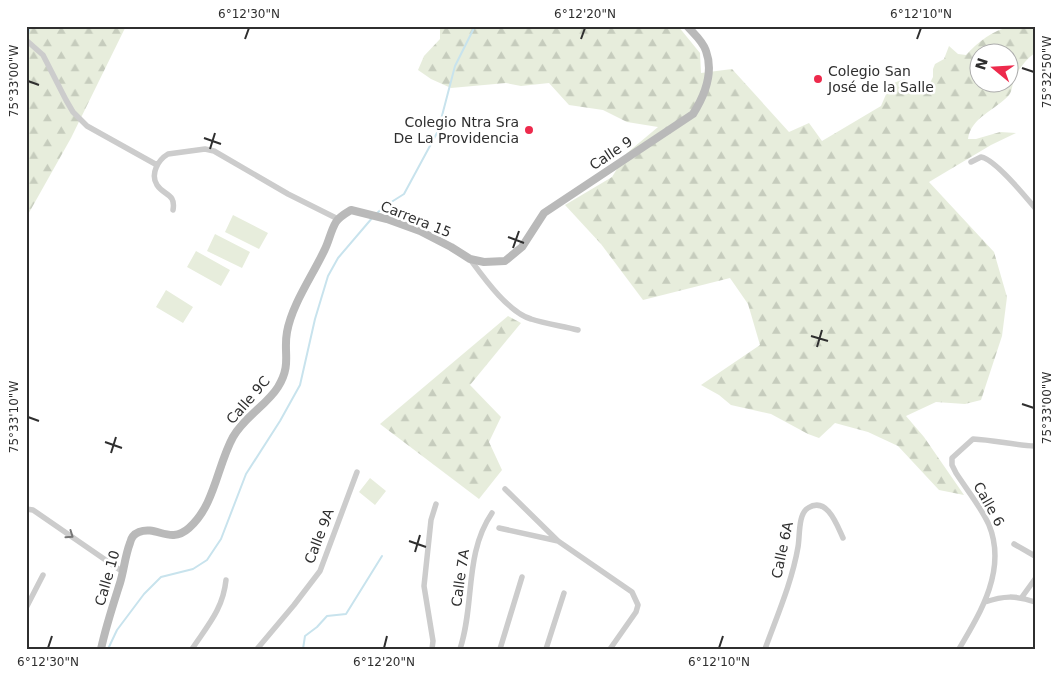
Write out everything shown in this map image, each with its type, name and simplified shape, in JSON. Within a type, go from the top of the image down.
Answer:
[{"type":"street","name":"Calle 9","points":[[470,259],[484,262],[505,261],[522,247],[544,214],[693,114],[703,98],[709,67],[706,51],[702,43],[687,26]]},
{"type":"street","points":[[26,40],[43,55],[70,106],[87,126],[157,165]]},
{"type":"street","points":[[173,210],[173,200],[158,186],[155,179],[157,165],[168,154],[205,149],[214,151],[288,194],[338,219]]},
{"type":"street","points":[[971,162],[981,157],[988,159],[1010,179],[1035,208]]},
{"type":"street","name":"Carrera 15","points":[[338,219],[351,210],[387,219],[420,232],[451,247],[470,259],[483,277],[512,307],[530,319],[578,330]]},
{"type":"street","name":"Calle 9C","points":[[134,535],[140,531],[172,536],[180,534],[189,528],[200,515],[214,487],[228,449],[240,426],[277,389],[283,378],[288,356],[287,333],[293,313],[318,265],[338,219]]},
{"type":"street","name":"Calle 6","points":[[959,649],[985,602],[995,568],[995,552],[993,538],[983,513],[956,473],[952,464],[952,458],[973,439],[1035,446]]},
{"type":"street","name":"Calle 9A","points":[[257,649],[320,571],[357,472]]},
{"type":"street","points":[[505,489],[558,541],[632,592],[638,605],[636,612],[610,649]]},
{"type":"street","points":[[432,649],[433,641],[424,586],[432,520],[436,504]]},
{"type":"street","name":"Calle 6A","points":[[765,649],[796,561],[802,518],[806,509],[814,505],[823,506],[830,512],[843,538]]},
{"type":"street","points":[[28,509],[123,572]]},
{"type":"street","name":"Calle 7A","points":[[460,649],[466,624],[478,540],[482,527],[492,513]]},
{"type":"street","points":[[499,528],[558,541]]},
{"type":"street","name":"Calle 10","points":[[96,649],[105,630],[130,542],[134,535]]},
{"type":"street","points":[[1014,544],[1035,556]]},
{"type":"street","points":[[26,608],[43,575]]},
{"type":"street","points":[[500,649],[522,577]]},
{"type":"street","points":[[1022,597],[1035,579]]},
{"type":"street","points":[[192,649],[220,607],[225,594],[226,580]]},
{"type":"street","points":[[546,649],[564,593]]},
{"type":"street","points":[[985,602],[1000,597],[1022,597],[1035,602]]},
{"type":"street","name":"Calle 10","points":[[102,649],[105,630]]},
{"type":"green space","points":[[26,26],[126,26],[71,138],[26,218]]},
{"type":"green space","points":[[440,26],[678,26],[700,53],[701,73],[732,69],[789,132],[809,123],[822,141],[881,106],[887,92],[894,83],[904,79],[919,86],[929,85],[933,77],[935,64],[944,59],[949,46],[958,54],[966,55],[968,53],[968,92],[1010,92],[1004,100],[979,119],[970,131],[968,139],[976,139],[1000,132],[1016,133],[991,145],[929,182],[994,252],[1007,297],[1002,336],[981,400],[965,404],[936,402],[906,416],[924,437],[964,495],[939,490],[898,446],[868,432],[835,423],[819,438],[771,414],[731,405],[719,395],[701,385],[760,345],[748,304],[730,278],[643,300],[601,244],[565,205],[612,177],[627,153],[658,127],[627,122],[603,110],[569,105],[549,83],[521,86],[506,83],[451,88],[431,79],[418,70],[424,56],[440,39]]},
{"type":"green space","points":[[1013,26],[1035,26],[1035,53],[1018,72],[1018,42],[980,42],[998,31]]},
{"type":"green space","points":[[233,215],[268,233],[259,249],[225,232]]},
{"type":"green space","points":[[215,234],[250,252],[242,268],[207,251]]},
{"type":"green space","points":[[196,251],[230,270],[221,286],[187,267]]},
{"type":"green space","points":[[166,290],[193,307],[183,323],[156,307]]},
{"type":"green space","points":[[508,316],[521,323],[470,385],[501,417],[489,442],[502,470],[479,499],[380,424]]},
{"type":"green space","points":[[370,478],[386,491],[375,505],[359,492]]},
{"type":"waterway","points":[[27,38],[30,26]]},
{"type":"waterway","points":[[376,214],[404,194],[438,131],[455,66],[475,26]]},
{"type":"waterway","points":[[108,649],[117,630],[144,594],[161,577],[193,569],[207,560],[221,539],[246,474],[280,421],[300,385],[315,319],[328,276],[338,258],[373,217]]},
{"type":"waterway","points":[[303,649],[305,636],[327,616],[346,614],[382,556]]},
{"type":"place","name":"Colegio San José de la Salle","points":[[818,79]]},
{"type":"place","name":"Colegio Ntra Sra De La Providencia","points":[[529,130]]}]
